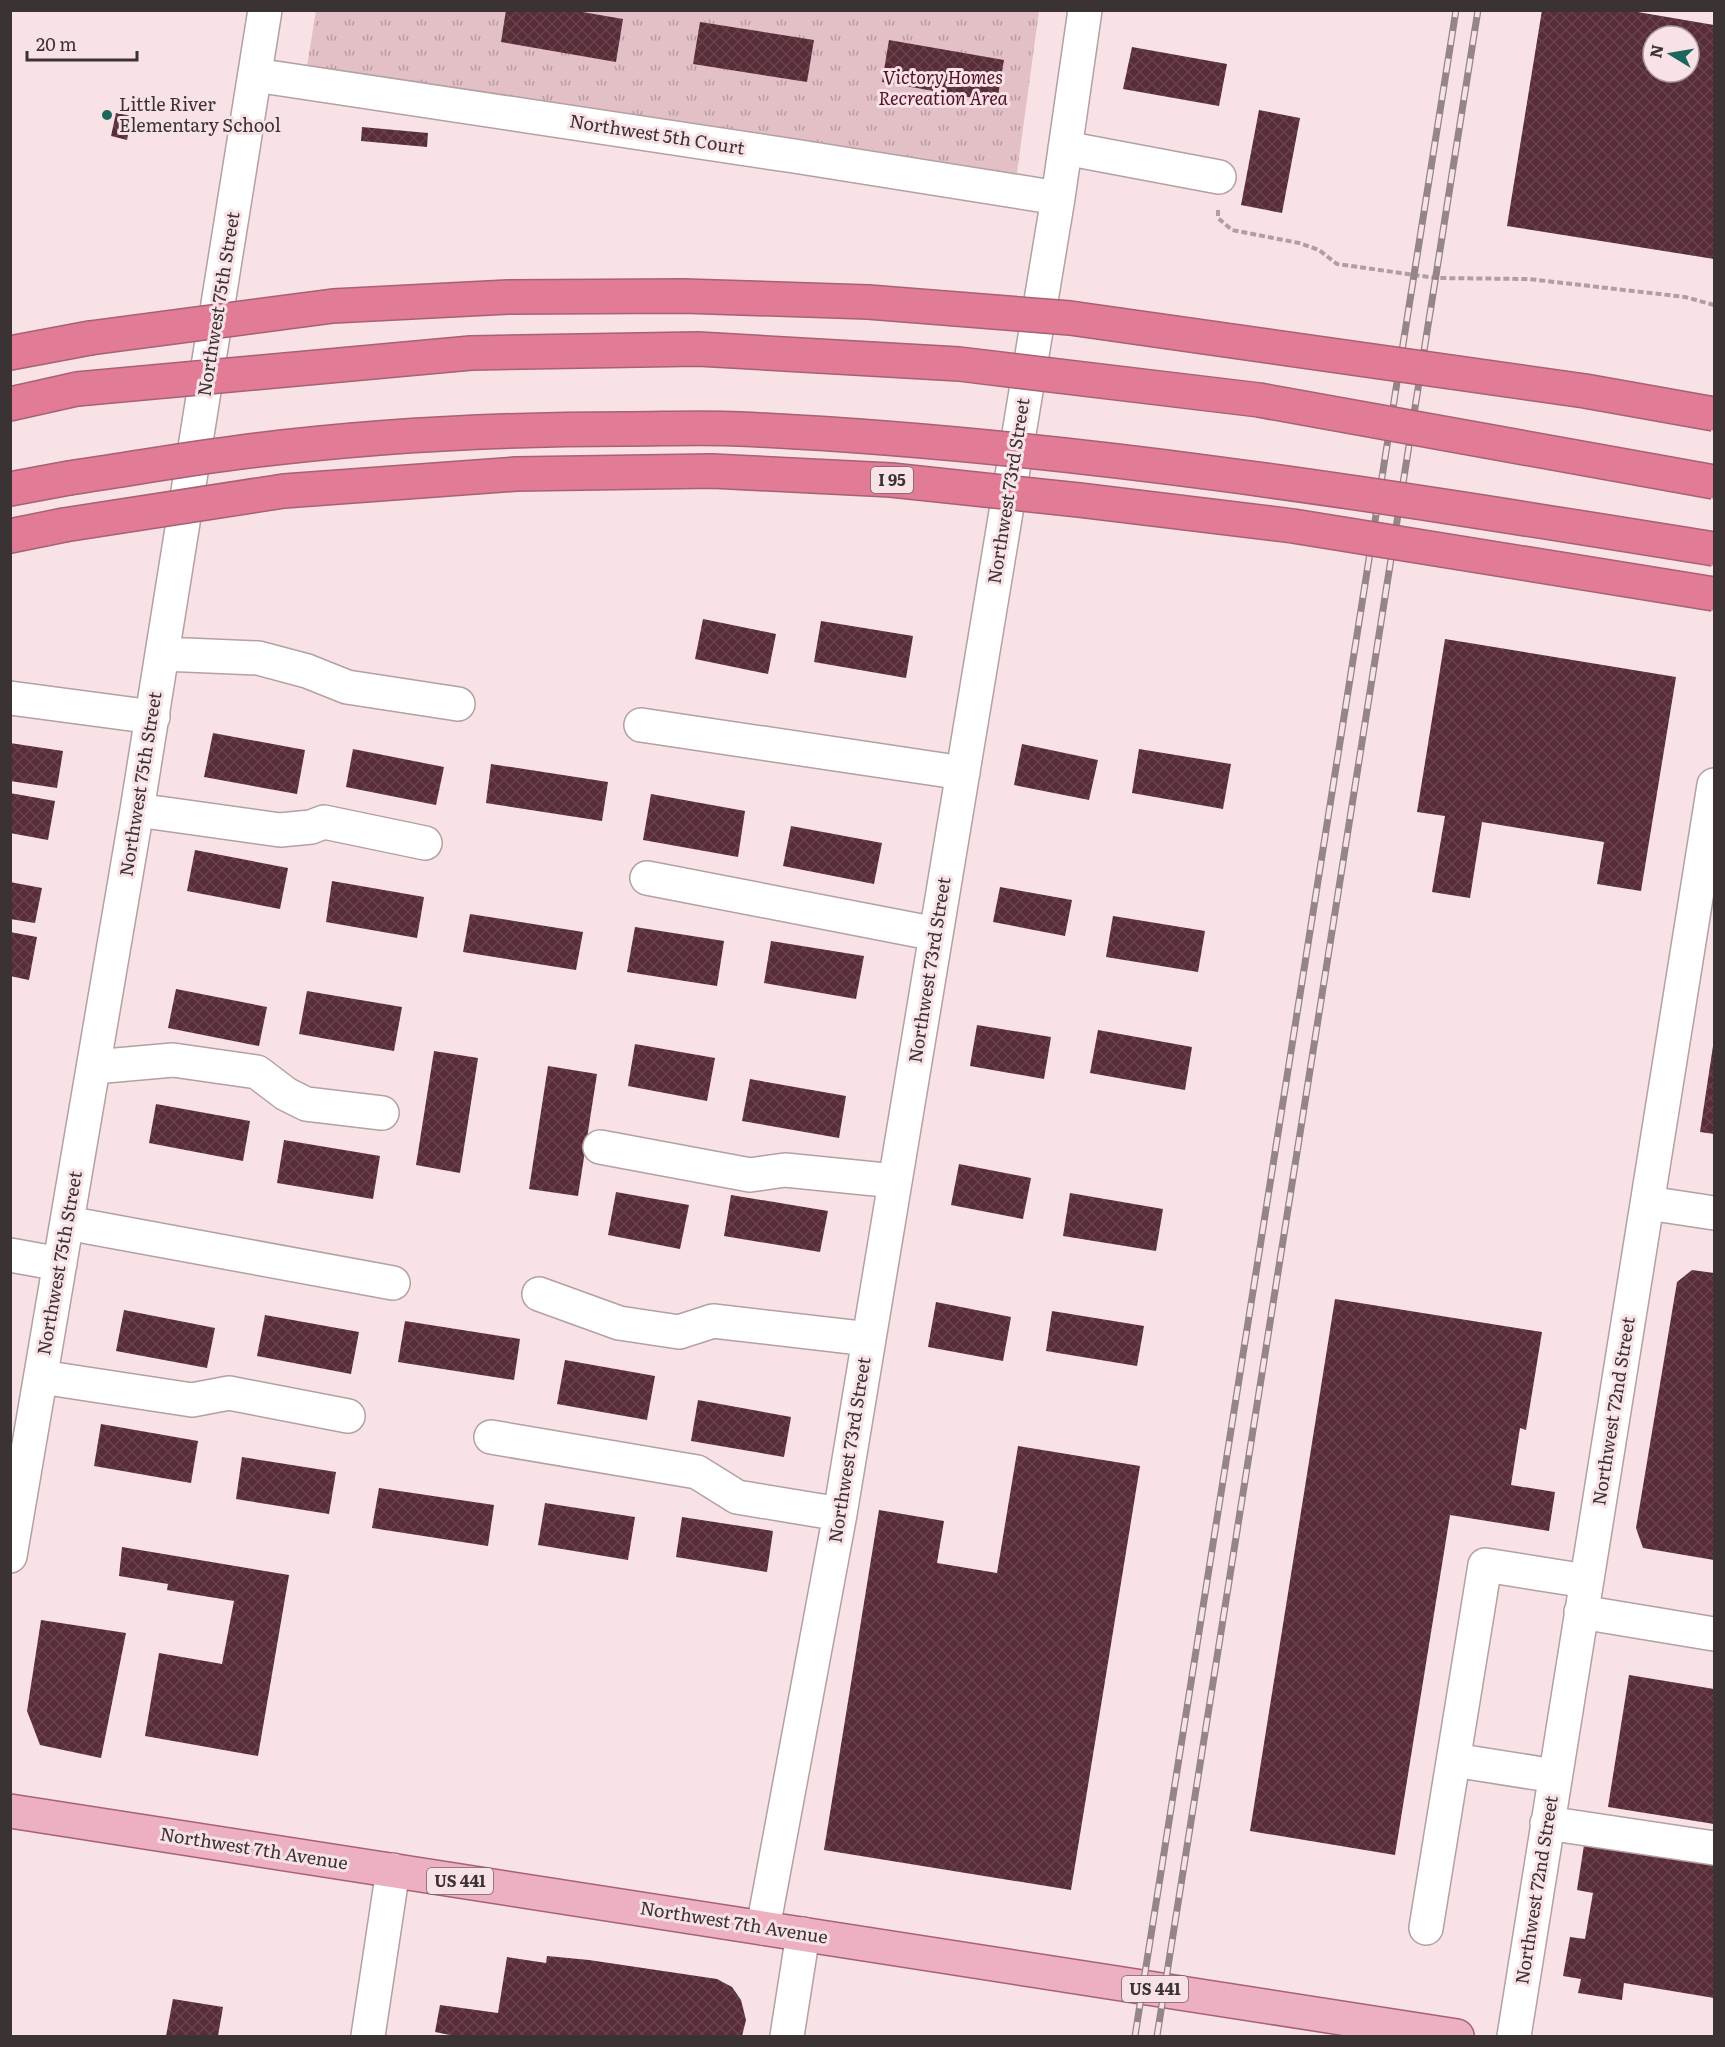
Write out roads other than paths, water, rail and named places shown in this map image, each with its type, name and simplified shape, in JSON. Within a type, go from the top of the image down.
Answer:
[{"type":"highway","points":[[10,354],[90,338],[333,306],[508,297],[683,296],[868,302],[1070,318],[1585,391],[1714,414]]},
{"type":"highway","points":[[10,404],[77,389],[471,353],[710,349],[959,364],[1259,400],[1714,482]]},
{"type":"highway","points":[[10,489],[235,452],[397,436],[543,429],[737,429],[891,439],[1092,457],[1262,479],[1714,549]]},
{"type":"highway","name":"I 95","points":[[10,536],[64,525],[284,492],[516,474],[712,471],[891,480],[1293,526],[1714,594]]},
{"type":"main road","name":"Northwest 7th Avenue","points":[[10,1811],[1457,2037]]},
{"type":"street","name":"Northwest 75th Street","points":[[11,1554],[138,810],[265,10]]},
{"type":"street","name":"Northwest 73rd Street","points":[[763,1928],[840,1514],[1058,198],[1085,10]]},
{"type":"street","name":"Northwest 5th Court","points":[[255,75],[1058,198]]},
{"type":"street","points":[[1065,148],[1219,177]]},
{"type":"street","points":[[163,654],[258,658],[307,671],[347,687],[458,704]]},
{"type":"street","points":[[10,698],[153,717]]},
{"type":"street","points":[[641,724],[963,773]]},
{"type":"street","name":"Northwest 72nd Street","points":[[1514,2037],[1714,785]]},
{"type":"street","points":[[138,810],[280,830],[324,822],[425,843]]},
{"type":"street","points":[[647,878],[936,934]]},
{"type":"street","points":[[94,1067],[173,1060],[257,1072],[286,1094],[306,1104],[382,1113]]},
{"type":"street","points":[[600,1147],[750,1175],[785,1170],[895,1181]]},
{"type":"street","points":[[1648,1203],[1714,1213]]},
{"type":"street","points":[[67,1223],[393,1283]]},
{"type":"street","points":[[10,1255],[60,1263]]},
{"type":"street","points":[[539,1294],[619,1323],[679,1332],[713,1321],[869,1339]]},
{"type":"street","points":[[41,1377],[192,1400],[229,1393],[348,1416]]},
{"type":"street","points":[[491,1437],[697,1472],[737,1497],[840,1514]]},
{"type":"street","points":[[1426,1928],[1485,1565],[1714,1634]]},
{"type":"street","points":[[1454,1760],[1555,1776]]},
{"type":"street","points":[[1547,1823],[1714,1848]]},
{"type":"street","points":[[368,2037],[393,1870]]},
{"type":"street","points":[[787,2037],[803,1934]]},
{"type":"railway","points":[[1135,2036],[1456,10]]},
{"type":"railway","points":[[1157,2036],[1478,10]]},
{"type":"place","name":"Little River Elementary School","points":[[107,115]]},
{"type":"park label","name":"Victory Homes Recreation Area","points":[[943,88]]}]
